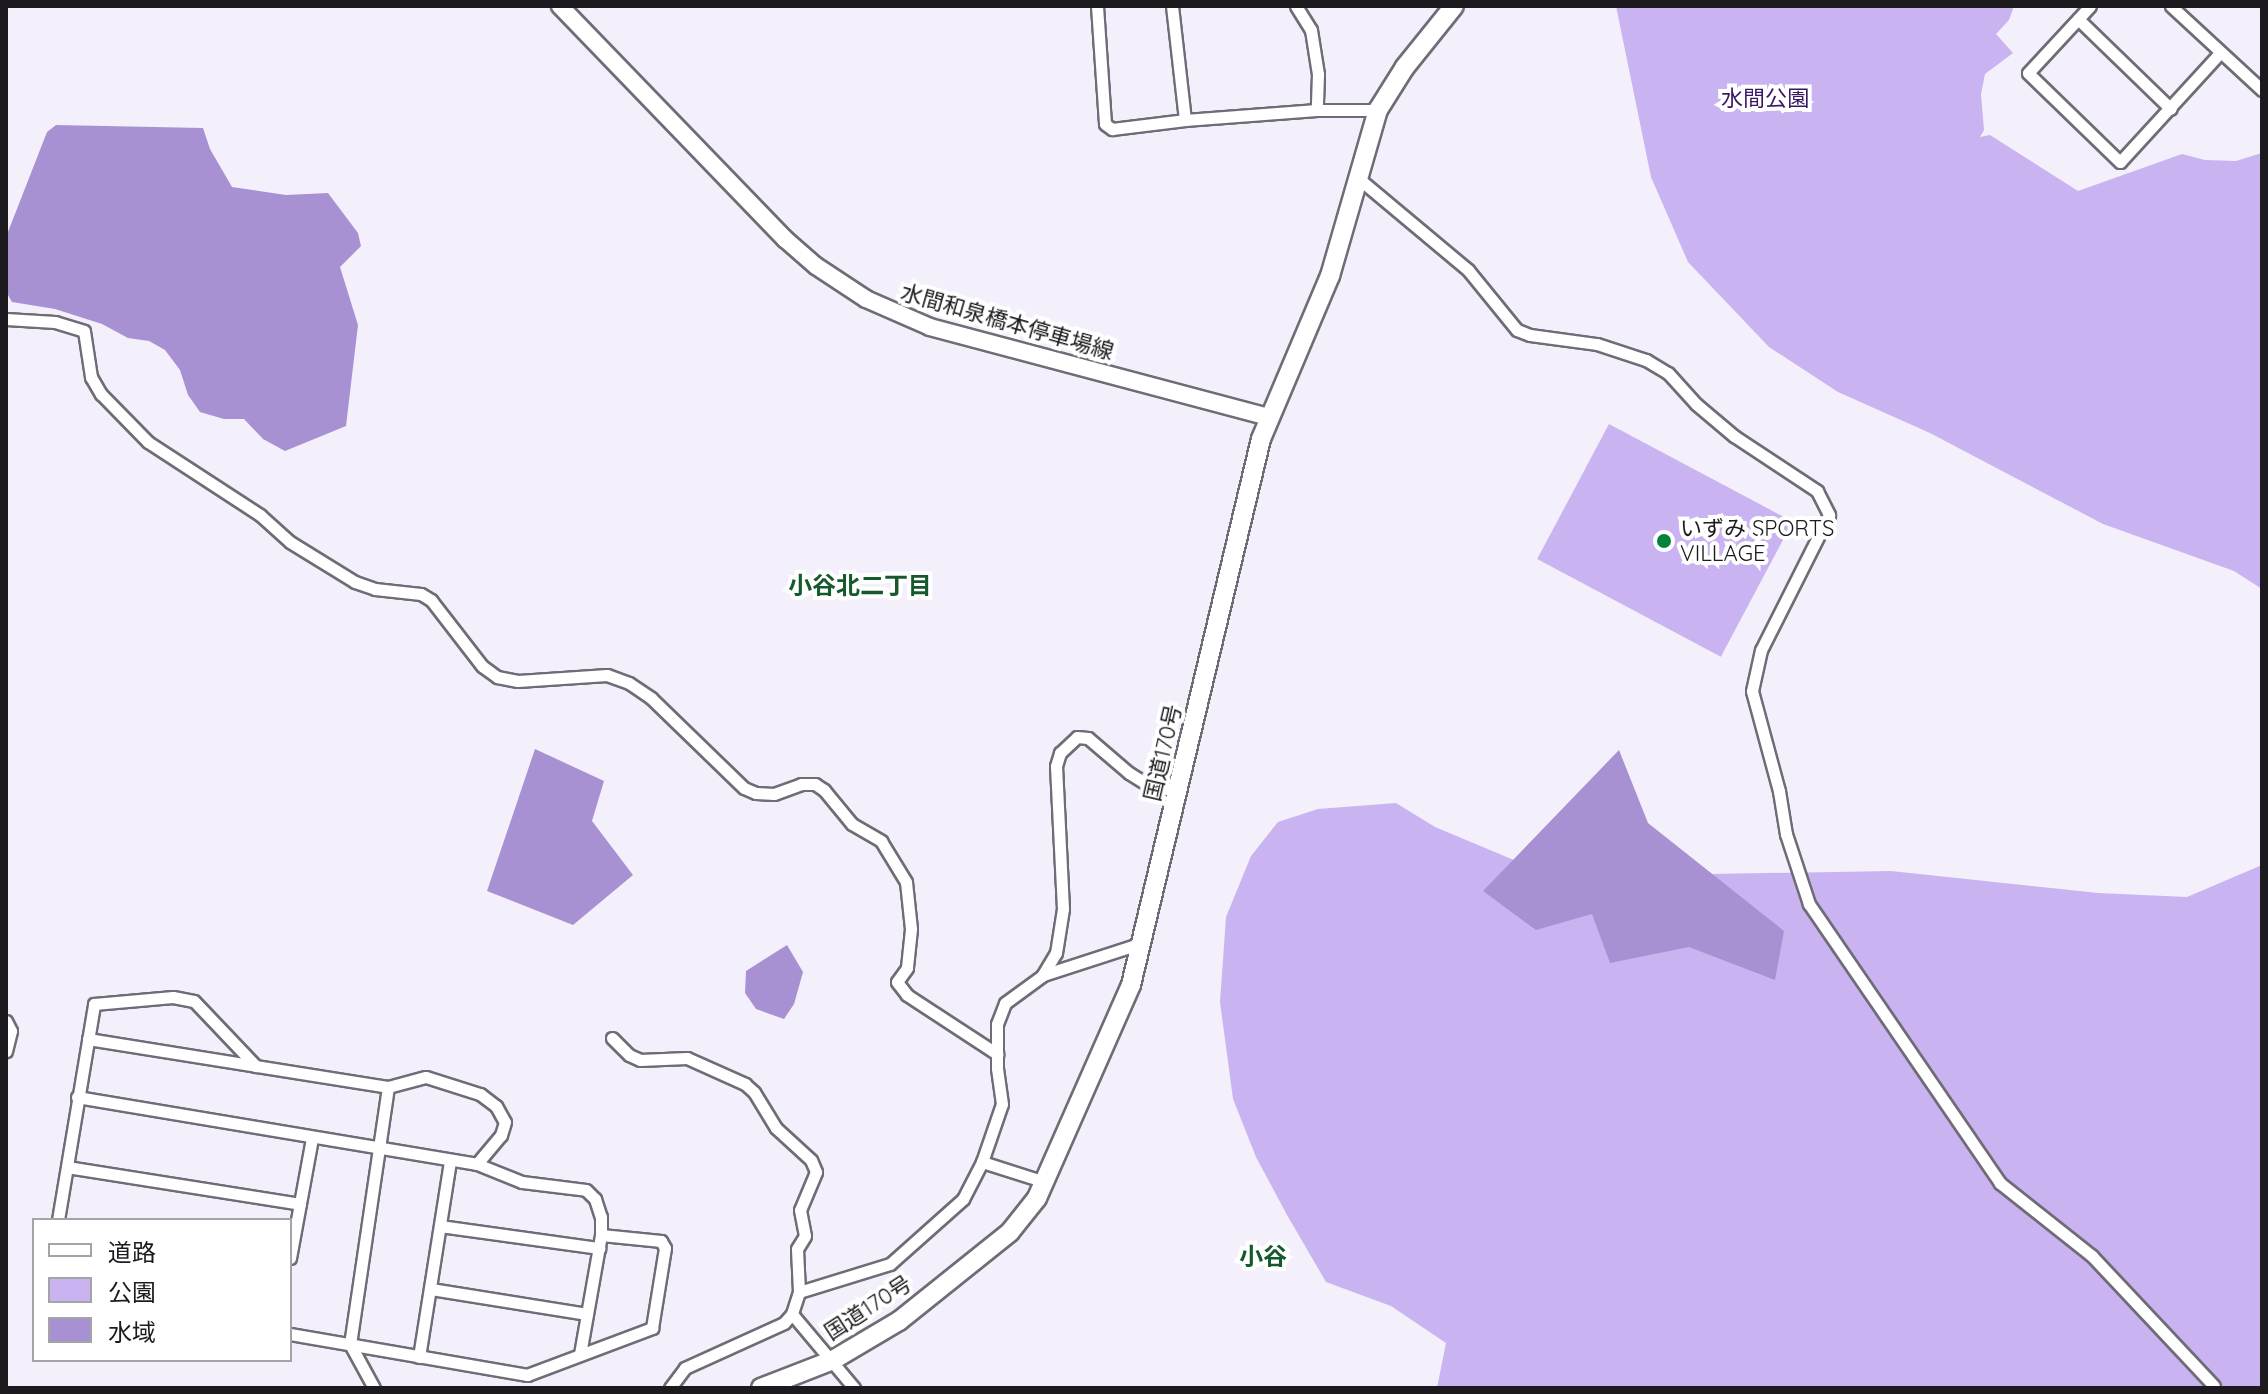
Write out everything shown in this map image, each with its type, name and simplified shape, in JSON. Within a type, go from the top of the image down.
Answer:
[{"type":"highway","name":"国道170号","points":[[761,1388],[833,1360],[899,1321],[989,1250],[1024,1217],[1045,1182],[1115,1028],[1142,943],[1247,487],[1269,417],[1330,276],[1378,110],[1405,67],[1454,6]]},
{"type":"main road","name":"水間和泉橋本停車場線","points":[[560,6],[785,239],[855,293],[921,324],[1269,417]]},
{"type":"street","points":[[1097,6],[1105,124],[1112,129],[1317,110],[1378,110]]},
{"type":"street","points":[[1172,6],[1185,120]]},
{"type":"street","points":[[1296,6],[1311,30],[1318,74],[1317,110]]},
{"type":"street","points":[[2090,6],[2028,73],[2120,162],[2220,53]]},
{"type":"street","points":[[2171,6],[2262,90]]},
{"type":"street","points":[[2078,19],[2171,109]]},
{"type":"street","points":[[1358,178],[1468,270],[1517,330],[1530,335],[1597,344],[1646,360],[1668,373],[1696,404],[1734,436],[1817,491],[1829,515],[1761,650],[1752,691],[1779,791],[1786,834],[1809,904],[2000,1183],[2092,1256],[2214,1386]]},
{"type":"street","points":[[6,319],[55,322],[84,331],[91,377],[101,394],[148,442],[260,515],[290,542],[355,582],[375,589],[421,594],[431,600],[482,666],[497,677],[518,681],[607,675],[629,683],[651,698],[744,788],[756,793],[774,794],[801,784],[815,784],[824,790],[852,824],[881,841],[906,882],[911,929],[907,968],[897,982],[907,995],[997,1054]]},
{"type":"street","points":[[1042,976],[1056,953],[1063,909],[1056,766],[1060,753],[1077,737],[1088,738],[1150,786],[1178,791]]},
{"type":"street","points":[[799,1292],[890,1264],[963,1199],[982,1162],[1002,1104],[997,1024],[1005,1003],[1042,976],[1142,943]]},
{"type":"street","points":[[58,1218],[94,1004],[173,997],[194,1001],[256,1066]]},
{"type":"street","points":[[6,1021],[11,1031],[6,1051]]},
{"type":"street","points":[[612,1038],[629,1055],[640,1060],[687,1058],[745,1084],[754,1092],[776,1128],[811,1160],[816,1172],[800,1210],[805,1236],[797,1249],[795,1261],[799,1292],[792,1314],[784,1323],[685,1368],[670,1388]]},
{"type":"street","points":[[88,1039],[388,1087],[426,1077],[466,1088],[496,1106],[505,1122],[501,1135],[477,1164]]},
{"type":"street","points":[[374,1388],[350,1344],[388,1087]]},
{"type":"street","points":[[77,1097],[477,1164],[522,1182],[586,1190],[598,1208],[600,1241],[580,1354]]},
{"type":"street","points":[[292,1247],[312,1138]]},
{"type":"street","points":[[419,1357],[450,1161]]},
{"type":"street","points":[[982,1162],[1045,1182]]},
{"type":"street","points":[[67,1167],[300,1204]]},
{"type":"street","points":[[292,1334],[527,1375],[652,1328],[665,1248],[661,1241],[600,1241],[440,1226]]},
{"type":"street","points":[[431,1289],[587,1314]]},
{"type":"street","points":[[792,1314],[854,1388]]},
{"type":"green space","name":"水間公園","points":[[1616,6],[2014,6],[2009,20],[1996,34],[2013,53],[1985,74],[1981,94],[1984,130],[1980,137],[1990,135],[2078,191],[2182,154],[2205,160],[2236,161],[2262,153],[2262,589],[2234,571],[2103,524],[1930,433],[1838,392],[1769,347],[1688,262],[1651,177]]},
{"type":"green space","name":"いずみ SPORTS VILLAGE","points":[[1609,424],[1793,522],[1721,657],[1537,559]]},
{"type":"green space","points":[[1396,803],[1435,827],[1521,863],[1652,875],[1891,871],[2098,893],[2187,897],[2262,865],[2262,1388],[1437,1388],[1446,1343],[1391,1306],[1326,1282],[1287,1215],[1256,1157],[1233,1099],[1220,1002],[1226,917],[1251,856],[1278,822],[1318,809]]},
{"type":"water","points":[[56,125],[203,128],[210,149],[232,187],[286,195],[328,193],[358,233],[361,246],[340,267],[358,325],[346,426],[285,451],[263,439],[244,419],[224,419],[200,412],[188,395],[180,370],[165,350],[149,341],[128,338],[102,324],[55,309],[12,302],[8,295],[6,237],[47,132]]},
{"type":"water","points":[[535,749],[604,781],[592,821],[633,875],[573,925],[487,891]]},
{"type":"water","points":[[1619,750],[1648,823],[1784,931],[1775,980],[1689,947],[1610,963],[1592,914],[1536,930],[1483,891]]},
{"type":"water","points":[[787,945],[803,972],[794,1004],[784,1019],[756,1009],[745,993],[746,971]]},
{"type":"place","name":"いずみ SPORTS VILLAGE","points":[[1664,541]]},
{"type":"district","name":"小谷北二丁目","points":[[860,586]]},
{"type":"district","name":"小谷","points":[[1263,1257]]}]
